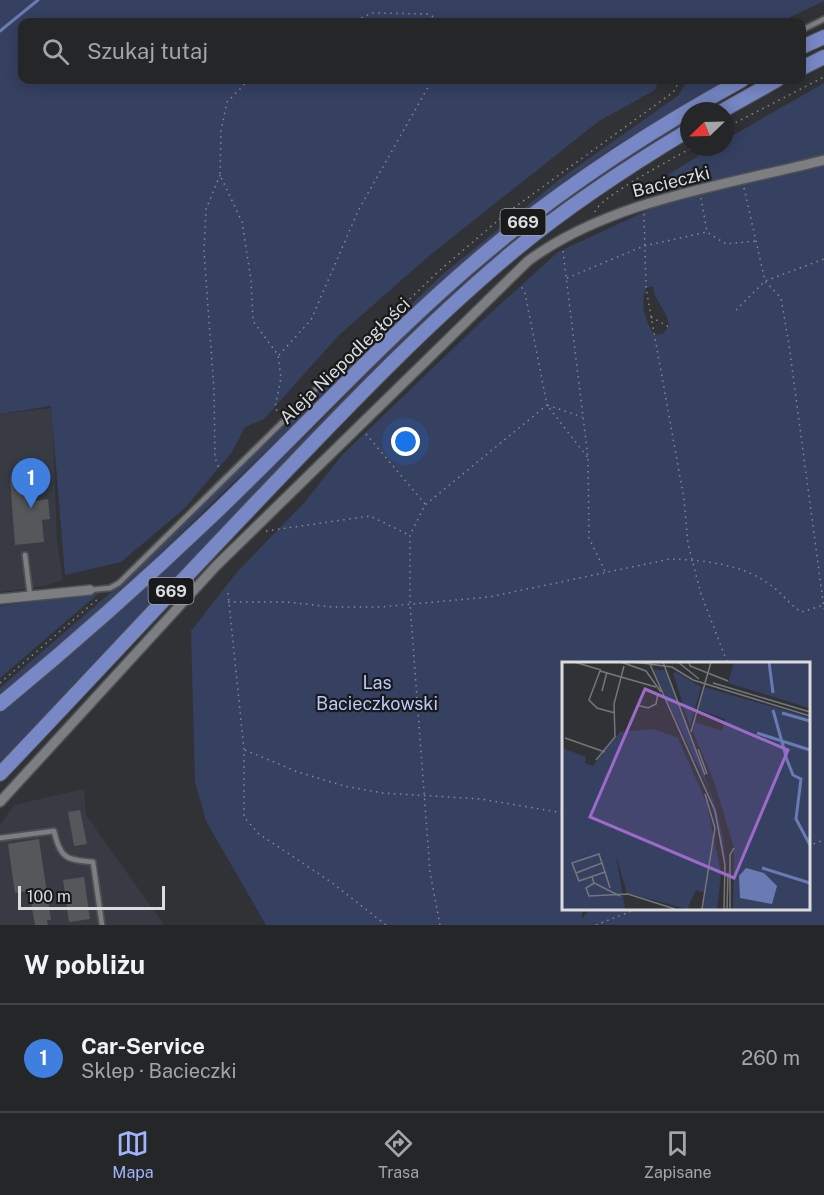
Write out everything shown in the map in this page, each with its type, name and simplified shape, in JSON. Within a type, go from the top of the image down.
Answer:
[{"type":"main road","points":[[806,45],[824,37]]},
{"type":"main road","points":[[806,66],[824,57]]},
{"type":"main road","name":"Aleja Niepodległości","points":[[0,704],[71,645],[148,576],[412,319],[493,246],[623,150],[735,84]]},
{"type":"main road","points":[[734,104],[770,84]]},
{"type":"main road","name":"Aleja Niepodległości","points":[[0,774],[335,420],[461,298],[504,259],[562,214],[632,165],[680,136]]},
{"type":"street","name":"Bacieczki","points":[[0,802],[191,592],[514,272],[563,237],[597,220],[645,205],[824,160]]},
{"type":"street","points":[[0,599],[90,590]]},
{"type":"lane","points":[[806,28],[824,19]]},
{"type":"lane","points":[[90,590],[110,588],[119,583],[317,388]]},
{"type":"lane","points":[[25,555],[30,595]]},
{"type":"lane","points":[[0,838],[54,831],[58,850],[71,860],[93,862],[102,925]]},
{"type":"path","points":[[360,18],[373,13],[428,14],[436,18]]},
{"type":"path","points":[[734,123],[824,77]]},
{"type":"path","points":[[225,477],[215,458],[214,390],[204,252],[206,209],[220,176],[221,131],[227,102],[245,84]]},
{"type":"path","points":[[278,355],[311,320],[358,211],[430,84]]},
{"type":"path","points":[[597,220],[595,211],[598,206],[626,186],[680,155]]},
{"type":"path","points":[[220,176],[243,222],[251,280],[253,321],[278,355],[281,378],[275,407],[285,422]]},
{"type":"path","points":[[228,602],[286,602],[380,608],[489,597],[670,559],[692,560],[735,568],[770,584],[785,601],[801,612],[824,607],[781,297],[765,281],[744,185]]},
{"type":"path","points":[[699,191],[707,232]]},
{"type":"path","points":[[645,205],[646,288],[684,499],[688,544],[701,594],[727,662]]},
{"type":"path","points":[[566,278],[644,246],[707,232],[726,244],[756,241]]},
{"type":"path","points":[[563,250],[588,458],[589,538],[605,571]]},
{"type":"path","points":[[736,310],[765,281],[824,259]]},
{"type":"path","points":[[525,293],[547,405],[588,458]]},
{"type":"path","points":[[651,317],[669,327]]},
{"type":"path","points":[[547,405],[582,417]]},
{"type":"path","points":[[440,925],[430,872],[410,604],[410,535],[425,505],[547,405]]},
{"type":"path","points":[[362,429],[425,505]]},
{"type":"path","points":[[259,532],[370,516],[410,535]]},
{"type":"path","points":[[0,683],[110,588]]},
{"type":"path","points":[[228,593],[243,750],[244,817],[259,834],[331,882],[386,925]]},
{"type":"path","points":[[243,750],[298,772],[344,786],[383,793],[482,799],[562,813]]},
{"type":"path","points":[[809,845],[824,840]]},
{"type":"path","points":[[596,925],[636,910]]},
{"type":"shaded area","points":[[52,408],[57,542],[63,580],[44,586],[0,592],[0,414]]},
{"type":"shaded area","points":[[84,789],[86,815],[164,925],[0,925],[0,825],[14,805]]},
{"type":"green space","points":[[0,0],[824,0],[788,18],[18,18],[18,84],[657,84],[655,90],[599,121],[430,255],[338,336],[264,419],[245,427],[232,452],[184,509],[121,562],[65,575],[51,406],[0,414]]},
{"type":"green space","name":"Las Bacieczkowski","points":[[824,83],[824,925],[266,925],[206,821],[195,782],[191,631],[237,572],[304,503],[343,454],[485,318],[558,252],[674,198],[669,174],[698,156],[734,156],[734,135]],"holes":[[[653,286],[669,326],[663,334],[654,335],[644,313],[643,301],[646,288]]]},
{"type":"green space","points":[[685,84],[719,84],[689,102],[680,102],[680,107],[612,148],[562,183],[445,278],[119,593],[0,696],[0,688],[116,588],[443,274],[560,179],[679,95]]},
{"type":"green space","points":[[680,124],[680,128],[577,196],[405,341],[221,528],[0,767],[0,712],[226,511],[456,288],[569,197]]},
{"type":"green space","points":[[99,593],[0,678],[0,606]]},
{"type":"building","points":[[33,476],[35,501],[48,499],[50,519],[42,520],[44,542],[15,545],[10,478]]},
{"type":"building","points":[[80,810],[87,844],[74,846],[68,812]]},
{"type":"building","points":[[39,839],[51,920],[47,920],[48,925],[35,925],[29,891],[15,893],[8,844]]},
{"type":"building","points":[[84,877],[90,919],[69,922],[63,880]]},
{"type":"waterway","points":[[0,31],[38,0]]},
{"type":"place","name":"Car-Service","points":[[31,508]]}]
